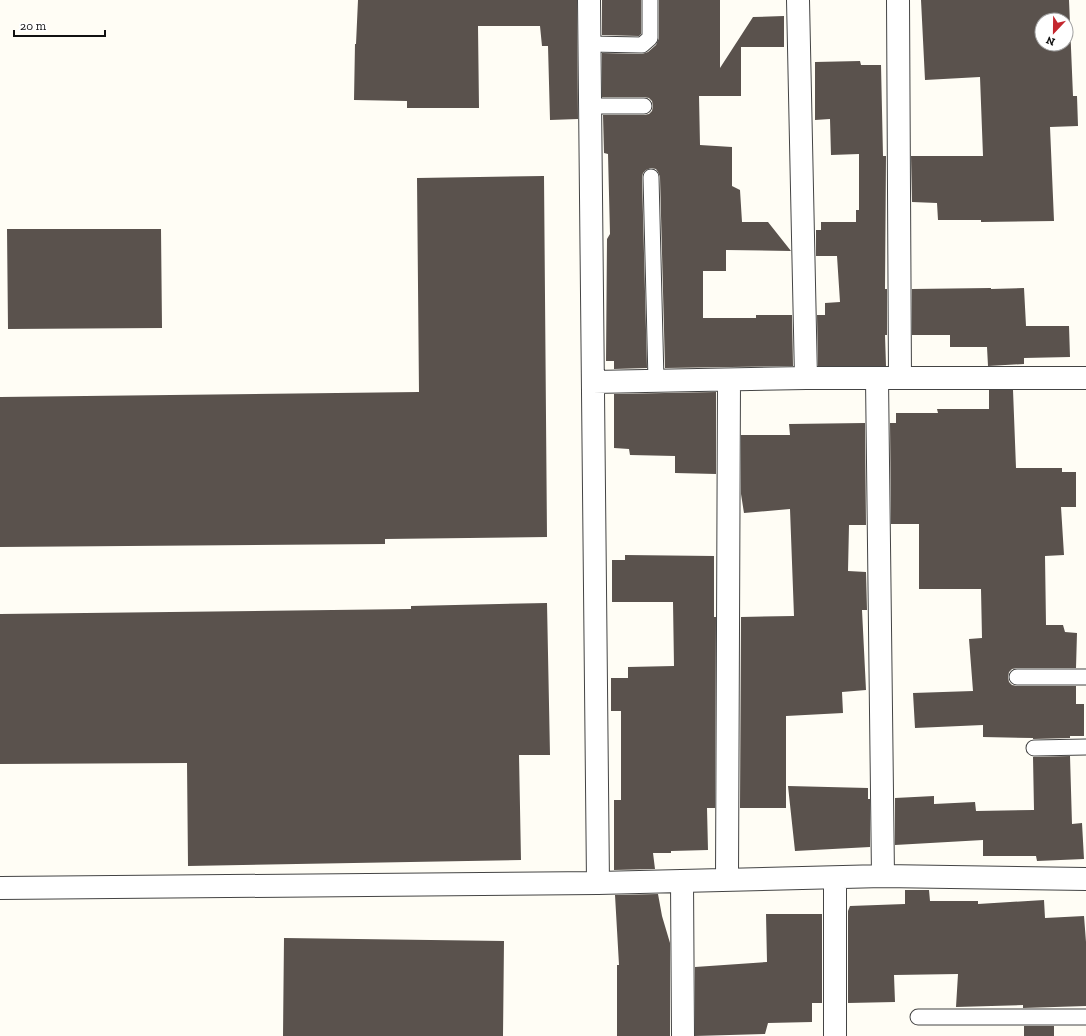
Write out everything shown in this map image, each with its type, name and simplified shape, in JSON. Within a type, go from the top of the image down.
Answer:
[{"type":"street","points":[[589,0],[598,883]]},
{"type":"street","points":[[798,0],[806,378]]},
{"type":"street","points":[[898,0],[900,378]]},
{"type":"street","points":[[594,382],[806,378],[1086,378]]},
{"type":"street","points":[[877,379],[883,876]]},
{"type":"street","points":[[727,880],[729,380]]},
{"type":"street","points":[[0,888],[598,883],[883,876],[1086,879]]},
{"type":"street","points":[[835,878],[835,1036]]},
{"type":"street","points":[[682,881],[683,1036]]},
{"type":"lane","points":[[590,44],[642,46],[650,38],[650,0]]},
{"type":"lane","points":[[590,106],[644,106]]},
{"type":"lane","points":[[651,177],[656,381]]},
{"type":"lane","points":[[1017,677],[1086,677]]},
{"type":"lane","points":[[1034,748],[1086,747]]},
{"type":"lane","points":[[918,1017],[1086,1017]]},
{"type":"building","points":[[358,0],[577,0],[578,119],[550,120],[548,46],[542,46],[540,26],[478,26],[479,108],[407,108],[407,101],[354,100],[355,44]]},
{"type":"building","points":[[602,0],[641,0],[641,34],[639,36],[602,35]]},
{"type":"building","points":[[659,0],[720,0],[720,68],[753,17],[784,16],[784,47],[741,47],[741,96],[699,96],[700,145],[732,147],[732,186],[740,190],[742,222],[768,222],[791,251],[726,250],[726,271],[703,271],[703,318],[756,318],[756,315],[792,315],[793,366],[665,368],[660,177],[656,169],[651,168],[643,173],[642,177],[647,368],[614,369],[614,361],[606,361],[607,239],[610,234],[608,154],[604,153],[603,115],[644,115],[649,114],[652,111],[653,106],[652,101],[649,98],[644,97],[602,97],[602,53],[642,54],[648,52],[656,45],[659,38]]},
{"type":"building","points":[[921,0],[1069,0],[1070,12],[1034,12],[1034,52],[1071,52],[1073,96],[1077,96],[1078,126],[1050,127],[1054,221],[981,222],[981,220],[938,220],[937,203],[912,202],[911,156],[983,156],[980,77],[925,80]]},
{"type":"building","points":[[860,61],[861,65],[881,65],[883,156],[886,156],[886,366],[818,366],[817,315],[825,315],[825,303],[840,302],[837,256],[816,256],[816,230],[821,230],[821,222],[856,222],[856,210],[859,210],[859,154],[831,155],[830,119],[815,120],[815,62]]},
{"type":"building","points":[[544,176],[547,537],[385,539],[385,544],[0,547],[0,397],[419,392],[417,178]]},
{"type":"building","points":[[7,229],[161,229],[162,328],[8,329]]},
{"type":"building","points":[[1024,288],[1026,326],[1069,326],[1070,357],[1024,358],[1024,364],[988,366],[987,347],[950,347],[950,335],[912,335],[912,289]]},
{"type":"building","points":[[989,390],[1013,390],[1016,468],[1062,468],[1062,472],[1076,472],[1076,507],[1061,507],[1064,555],[1045,556],[1046,625],[1063,625],[1065,632],[1077,633],[1076,668],[1017,668],[1012,669],[1009,672],[1008,677],[1009,682],[1012,685],[1017,686],[1076,686],[1076,704],[1084,704],[1084,736],[1033,739],[983,737],[983,725],[915,728],[913,693],[973,691],[969,639],[982,638],[981,589],[919,589],[919,524],[891,524],[890,423],[896,423],[896,413],[938,413],[937,409],[989,409]]},
{"type":"building","points":[[716,392],[716,474],[675,473],[675,456],[630,455],[629,449],[614,448],[614,394]]},
{"type":"building","points":[[865,423],[866,525],[849,525],[848,571],[866,572],[867,610],[862,610],[866,690],[842,692],[843,713],[786,716],[786,808],[740,808],[741,617],[794,616],[790,509],[744,513],[741,494],[741,435],[790,435],[789,424]]},
{"type":"building","points":[[625,555],[714,556],[714,617],[716,617],[715,808],[707,808],[708,850],[653,853],[655,869],[614,870],[614,800],[621,800],[621,711],[611,711],[611,678],[628,678],[628,667],[674,666],[673,602],[612,602],[612,560],[625,560]]},
{"type":"building","points":[[547,603],[550,755],[519,755],[521,860],[188,866],[187,763],[0,764],[0,614],[411,609],[411,606]]},
{"type":"building","points":[[1070,756],[1072,824],[1082,823],[1084,859],[1037,861],[1036,856],[983,856],[983,840],[895,845],[895,798],[934,796],[934,804],[975,802],[976,811],[1034,810],[1033,757]]},
{"type":"building","points":[[788,786],[868,788],[868,799],[870,799],[870,847],[795,851]]},
{"type":"building","points":[[905,890],[929,890],[930,901],[978,901],[978,904],[1044,900],[1045,918],[1084,916],[1086,942],[1086,1006],[1023,1008],[1023,1005],[956,1007],[958,974],[894,975],[895,1002],[848,1003],[848,911],[850,906],[905,904]]},
{"type":"building","points":[[658,894],[662,916],[670,943],[670,1036],[617,1036],[617,965],[619,965],[615,895]]},
{"type":"building","points":[[766,914],[822,914],[822,1003],[812,1003],[812,1022],[768,1023],[765,1034],[695,1036],[695,967],[767,962]]},
{"type":"building","points":[[284,938],[504,941],[503,1036],[283,1036]]},
{"type":"building","points":[[1024,1026],[1054,1026],[1054,1036],[1024,1036]]}]
